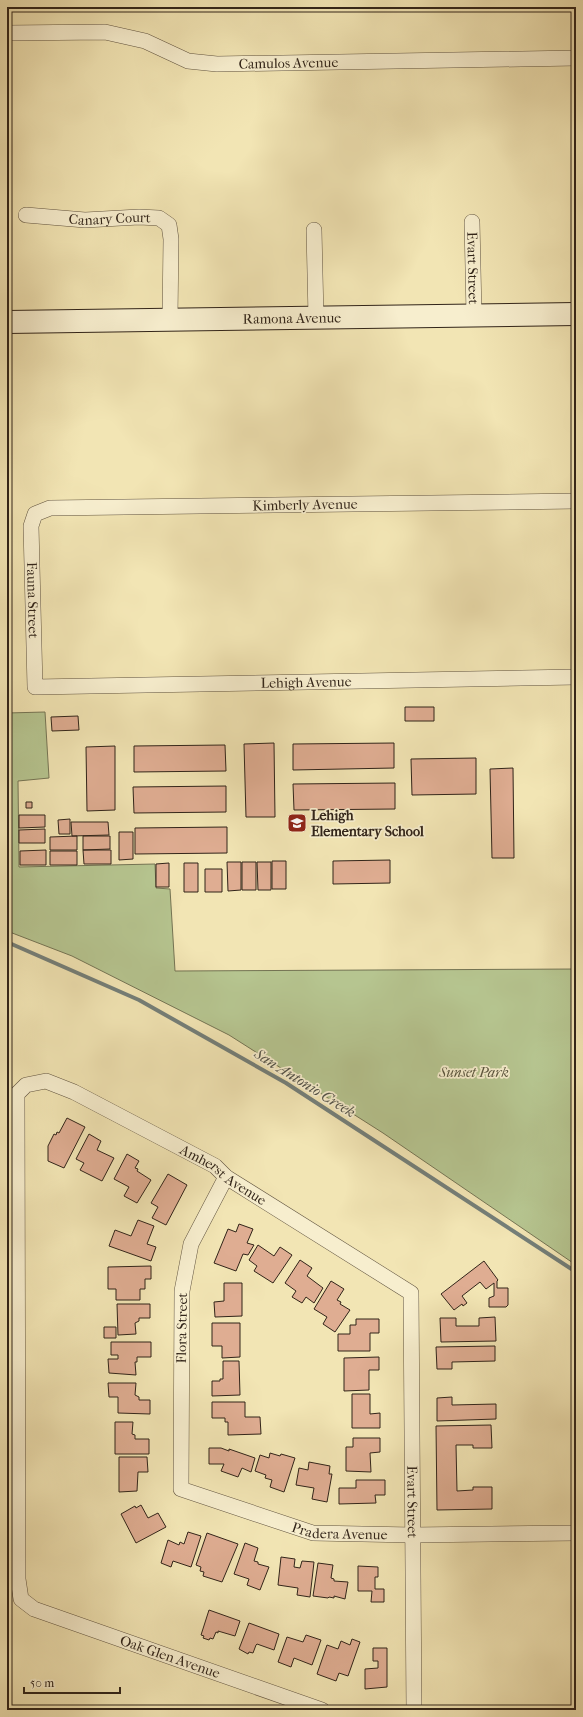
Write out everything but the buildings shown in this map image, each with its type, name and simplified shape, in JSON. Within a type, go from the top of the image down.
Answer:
[{"type":"street","name":"Camulos Avenue","points":[[7,33],[105,32],[145,42],[188,61],[217,64],[576,58]]},
{"type":"street","name":"Canary Court","points":[[26,214],[85,220],[139,217],[158,218],[169,225],[171,239],[170,319]]},
{"type":"street","name":"Evart Street","points":[[472,222],[474,314]]},
{"type":"street","points":[[314,230],[316,317]]},
{"type":"street","name":"Ramona Avenue","points":[[7,322],[474,314],[576,314]]},
{"type":"street","name":"Kimberly Avenue","points":[[35,514],[50,508],[576,501]]},
{"type":"street","name":"Fauna Street","points":[[35,514],[31,526],[36,687]]},
{"type":"street","name":"Lehigh Avenue","points":[[36,687],[576,677]]},
{"type":"street","name":"Amherst Avenue","points":[[12,1387],[17,1094],[26,1085],[46,1081],[74,1092],[215,1166],[226,1177],[411,1293]]},
{"type":"street","name":"Flora Street","points":[[181,1489],[182,1291],[192,1244],[226,1177]]},
{"type":"street","name":"Evart Street","points":[[411,1293],[414,1710]]},
{"type":"street","name":"Oak Glen Avenue","points":[[12,1387],[18,1579],[21,1599],[34,1609],[322,1710]]},
{"type":"street","name":"Pradera Avenue","points":[[181,1489],[313,1533],[412,1535],[576,1532]]},
{"type":"green space","name":"Sunset Park","points":[[45,712],[49,778],[18,781],[19,867],[155,864],[156,888],[170,889],[175,971],[576,969],[576,1265],[383,1133],[229,1035],[72,956],[7,931],[7,713]]},
{"type":"waterway","name":"San Antonio Creek","points":[[7,942],[139,1000],[286,1083],[576,1272]]},
{"type":"place","name":"Lehigh Elementary School","points":[[297,823]]}]
